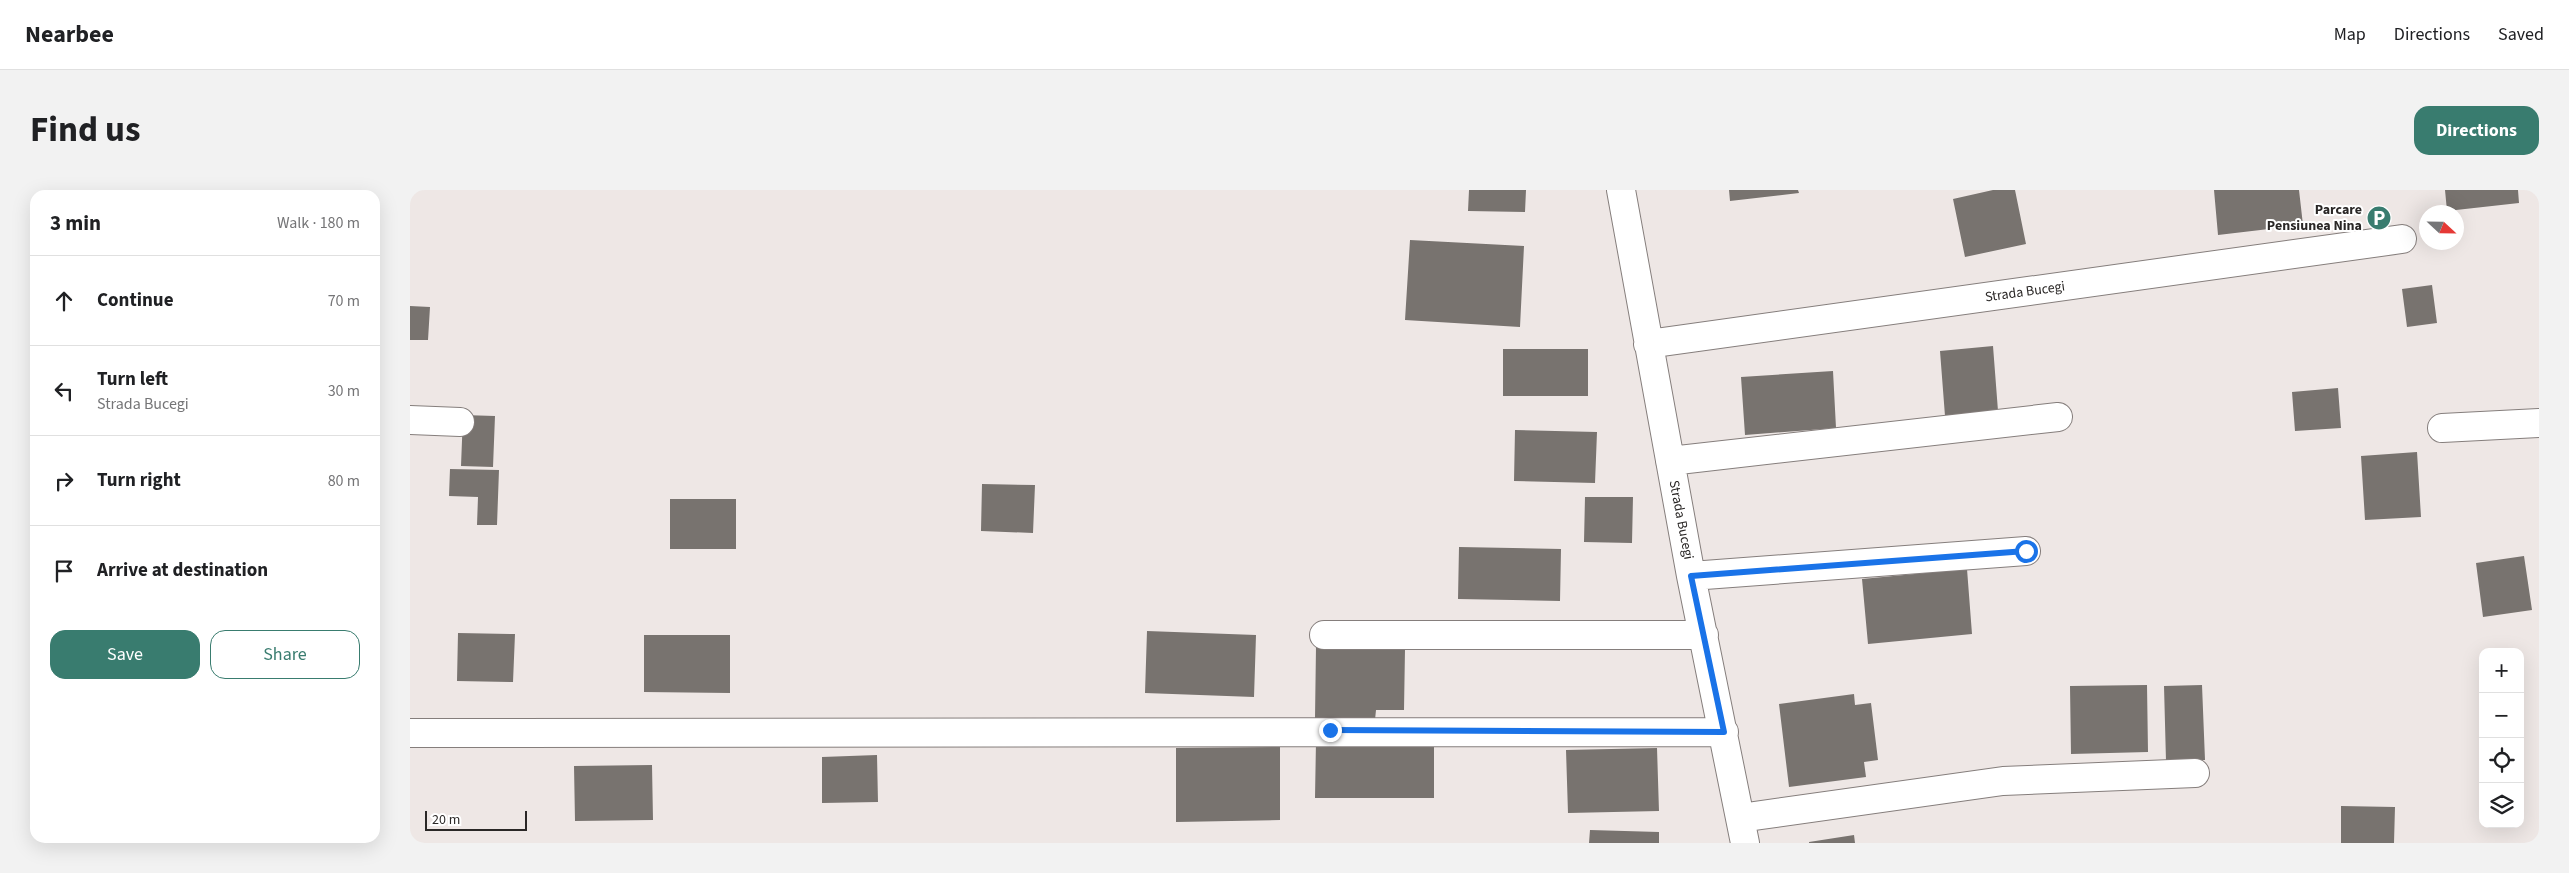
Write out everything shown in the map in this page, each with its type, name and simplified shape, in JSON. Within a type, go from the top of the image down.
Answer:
[{"type":"street","name":"Strada Bucegi","points":[[1620,190],[1691,576],[1724,732],[1742,830]]},
{"type":"street","name":"Strada Bucegi","points":[[1648,344],[2402,239]]},
{"type":"street","points":[[1670,461],[2058,417]]},
{"type":"street","points":[[410,420],[460,422]]},
{"type":"street","points":[[2442,428],[2539,423]]},
{"type":"street","points":[[1691,576],[2026,551]]},
{"type":"street","points":[[1324,634],[1704,635]]},
{"type":"street","points":[[410,733],[763,734],[1330,730],[1724,732]]},
{"type":"street","points":[[1742,830],[2003,781],[2195,772]]},
{"type":"building","points":[[1469,190],[1526,190],[1525,212],[1468,211]]},
{"type":"building","points":[[1729,190],[1798,190],[1799,193],[1730,201]]},
{"type":"building","points":[[1993,190],[2015,190],[2026,244],[1965,257],[1953,199]]},
{"type":"building","points":[[2214,190],[2299,190],[2303,225],[2218,235]]},
{"type":"building","points":[[2445,190],[2518,190],[2519,203],[2464,209],[2464,205],[2446,205]]},
{"type":"building","points":[[1410,240],[1524,246],[1520,327],[1405,320]]},
{"type":"building","points":[[2432,285],[2437,323],[2407,327],[2402,289]]},
{"type":"building","points":[[410,306],[430,307],[428,340],[410,340]]},
{"type":"building","points":[[1993,346],[1998,411],[1945,416],[1940,351]]},
{"type":"building","points":[[1503,349],[1588,349],[1588,396],[1503,396]]},
{"type":"building","points":[[1833,371],[1836,428],[1745,435],[1741,377]]},
{"type":"building","points":[[2338,388],[2341,428],[2295,431],[2292,392]]},
{"type":"building","points":[[463,415],[495,416],[493,467],[461,466]]},
{"type":"building","points":[[1515,430],[1597,432],[1595,483],[1514,481]]},
{"type":"building","points":[[2417,452],[2421,517],[2365,520],[2361,456]]},
{"type":"building","points":[[450,469],[499,470],[497,525],[477,525],[478,497],[449,496]]},
{"type":"building","points":[[982,484],[1035,485],[1033,533],[981,531]]},
{"type":"building","points":[[1585,497],[1633,497],[1632,543],[1584,542]]},
{"type":"building","points":[[670,499],[736,499],[736,549],[670,549]]},
{"type":"building","points":[[1459,547],[1561,549],[1560,601],[1458,599]]},
{"type":"building","points":[[2524,556],[2532,610],[2483,617],[2476,563]]},
{"type":"building","points":[[1967,569],[1972,634],[1868,644],[1862,579]]},
{"type":"building","points":[[1147,631],[1256,635],[1254,697],[1145,693]]},
{"type":"building","points":[[458,633],[515,634],[513,682],[457,681]]},
{"type":"building","points":[[644,635],[730,635],[730,693],[644,692]]},
{"type":"building","points":[[1316,647],[1405,649],[1404,710],[1376,710],[1375,720],[1315,718]]},
{"type":"building","points":[[2147,685],[2148,752],[2071,754],[2070,686]]},
{"type":"building","points":[[2202,685],[2205,760],[2166,761],[2164,686]]},
{"type":"building","points":[[1854,694],[1855,705],[1871,703],[1878,760],[1864,762],[1866,777],[1789,787],[1779,704]]},
{"type":"building","points":[[1316,741],[1434,741],[1434,798],[1315,798]]},
{"type":"building","points":[[1280,747],[1280,820],[1176,822],[1176,748]]},
{"type":"building","points":[[1657,748],[1659,811],[1568,813],[1566,750]]},
{"type":"building","points":[[877,755],[878,802],[822,803],[822,757]]},
{"type":"building","points":[[652,765],[653,820],[575,821],[574,766]]},
{"type":"building","points":[[2341,806],[2395,807],[2394,843],[2341,843]]},
{"type":"building","points":[[1590,830],[1659,832],[1659,843],[1589,843]]},
{"type":"building","points":[[1854,835],[1855,843],[1809,843],[1809,842]]},
{"type":"place","name":"Parcare Pensiunea Nina","points":[[2379,218]]},
{"type":"route","points":[[1330,730],[1724,732],[1691,576],[2026,551]]}]
